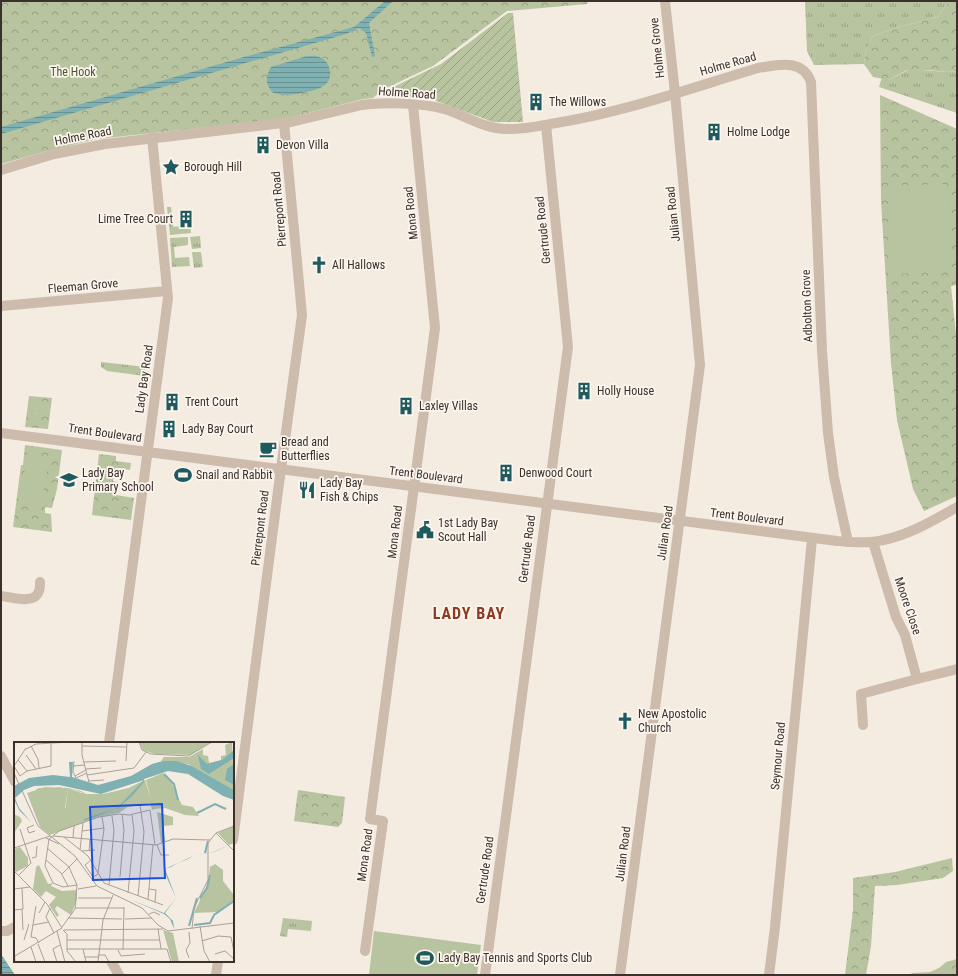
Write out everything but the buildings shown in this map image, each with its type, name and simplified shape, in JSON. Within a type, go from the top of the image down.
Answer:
[{"type":"street","name":"Holme Grove","points":[[665,1],[675,93]]},
{"type":"street","name":"Holme Road","points":[[1,170],[72,150],[105,144],[152,137],[299,121],[362,105],[378,103],[414,105],[444,109],[493,128],[515,129],[546,125],[613,112],[758,68],[790,65],[798,66],[804,70]]},
{"type":"street","name":"Adbolton Grove","points":[[804,70],[809,76],[811,82],[822,351],[828,433],[834,477],[848,542]]},
{"type":"street","name":"Julian Road","points":[[620,975],[700,366],[675,93]]},
{"type":"street","name":"Mona Road","points":[[366,952],[383,821],[370,819],[435,328],[414,105]]},
{"type":"street","name":"Pierrepont Road","points":[[234,832],[302,314],[284,123]]},
{"type":"street","name":"Gertrude Road","points":[[485,975],[568,347],[546,125]]},
{"type":"street","name":"Lady Bay Road","points":[[109,742],[167,310],[168,291],[152,137]]},
{"type":"street","name":"Fleeman Grove","points":[[1,306],[168,291]]},
{"type":"street","name":"Trent Boulevard","points":[[1,433],[812,539],[848,542],[872,542],[893,538],[917,528],[957,507]]},
{"type":"street","name":"Seymour Road","points":[[769,975],[812,539]]},
{"type":"street","name":"Moore Close","points":[[872,542],[896,616],[905,635],[917,679]]},
{"type":"street","points":[[1,596],[27,599],[34,597],[39,593],[40,582]]},
{"type":"street","points":[[863,725],[860,694],[957,669]]},
{"type":"street","points":[[1,756],[14,780]]},
{"type":"street","points":[[1,931],[7,931],[14,928]]},
{"type":"street","points":[[112,962],[119,975]]},
{"type":"street","points":[[216,975],[218,962]]},
{"type":"green space","name":"The Hook","points":[[1,1],[588,1],[587,4],[507,11],[433,66],[382,90],[373,98],[284,119],[97,139],[1,164]]},
{"type":"green space","points":[[805,1],[949,1],[937,17],[873,36],[866,51],[864,64],[814,65],[807,51]]},
{"type":"green space","points":[[949,1],[957,1],[957,71],[907,70],[889,80],[873,77],[864,64],[866,51],[873,36],[937,17]]},
{"type":"green space","points":[[508,13],[513,13],[523,122],[493,122],[431,99],[386,95],[387,90],[441,64]]},
{"type":"green space","points":[[910,69],[947,72],[957,71],[957,113],[879,87],[882,77],[889,80]]},
{"type":"green space","points":[[880,95],[957,129],[957,285],[951,286],[957,344],[957,496],[924,511],[913,489],[897,420],[891,363],[881,201]]},
{"type":"green space","points":[[947,184],[951,271],[892,274],[889,186]]},
{"type":"green space","points":[[167,207],[171,207],[173,227],[190,225],[191,233],[170,235]]},
{"type":"green space","points":[[200,236],[201,248],[192,249],[190,237]]},
{"type":"green space","points":[[188,237],[188,245],[174,247],[175,258],[189,257],[190,266],[172,267],[170,238]]},
{"type":"green space","points":[[192,252],[201,252],[203,267],[194,268]]},
{"type":"green space","points":[[101,362],[146,367],[145,376],[107,371],[101,367]]},
{"type":"green space","points":[[29,396],[52,398],[48,429],[25,427]]},
{"type":"green space","points":[[33,400],[49,402],[48,412],[31,410]]},
{"type":"green space","points":[[25,445],[62,450],[57,489],[52,508],[45,507],[45,513],[51,514],[52,532],[13,527]]},
{"type":"green space","points":[[27,454],[49,457],[41,508],[20,505]]},
{"type":"green space","points":[[99,454],[116,456],[116,461],[131,463],[130,470],[115,468],[113,481],[119,483],[116,495],[134,498],[131,520],[92,515]]},
{"type":"green space","points":[[298,790],[345,797],[342,823],[338,827],[294,821]]},
{"type":"green space","points":[[952,858],[953,871],[943,878],[897,885],[875,886],[871,946],[866,975],[845,975],[853,910],[853,878],[895,872]]},
{"type":"green space","points":[[283,918],[312,921],[311,931],[288,929],[287,937],[280,936]]},
{"type":"green space","name":"Lady Bay Tennis and Sports Club","points":[[374,931],[481,945],[477,975],[369,975]]},
{"type":"green space","points":[[957,959],[957,975],[910,975],[912,973],[930,972],[939,968],[946,962]]},
{"type":"water","points":[[385,1],[393,1],[369,23],[375,56],[372,57],[366,33],[359,28],[346,34],[1,134],[1,127],[354,27]]},
{"type":"water","points":[[307,56],[318,56],[326,62],[330,70],[330,78],[328,82],[322,87],[306,92],[285,95],[273,93],[268,87],[267,83],[267,77],[271,67]]},
{"type":"water","points":[[1,954],[15,975],[1,975]]},
{"type":"place","name":"The Willows","points":[[536,102]]},
{"type":"place","name":"Holme Lodge","points":[[714,132]]},
{"type":"place","name":"Devon Villa","points":[[263,145]]},
{"type":"place","name":"Borough Hill","points":[[171,167]]},
{"type":"place","name":"Lime Tree Court","points":[[186,219]]},
{"type":"place","name":"All Hallows","points":[[319,265]]},
{"type":"place","name":"Holly House","points":[[584,391]]},
{"type":"place","name":"Trent Court","points":[[172,402]]},
{"type":"place","name":"Laxley Villas","points":[[406,406]]},
{"type":"place","name":"Lady Bay Court","points":[[169,429]]},
{"type":"place","name":"Bread and Butterflies","points":[[268,449]]},
{"type":"place","name":"Denwood Court","points":[[506,473]]},
{"type":"place","name":"Snail and Rabbit","points":[[183,475]]},
{"type":"place","name":"Lady Bay Primary School","points":[[69,480]]},
{"type":"place","name":"Lady Bay Fish & Chips","points":[[307,490]]},
{"type":"place","name":"1st Lady Bay Scout Hall","points":[[425,530]]},
{"type":"place","name":"New Apostolic Church","points":[[625,721]]},
{"type":"place","name":"Lady Bay Tennis and Sports Club","points":[[425,958]]},
{"type":"district","name":"LADY BAY","points":[[469,613]]}]
